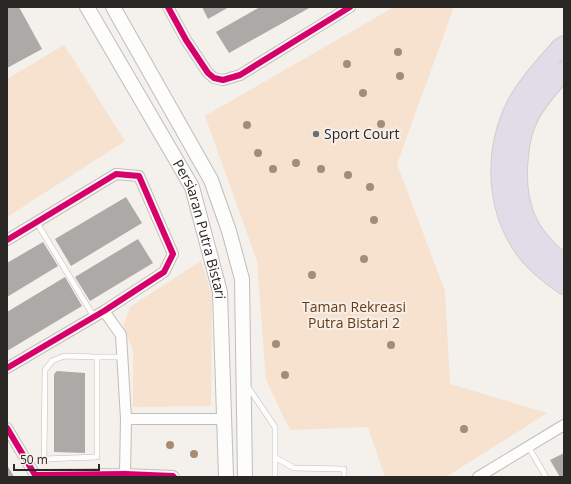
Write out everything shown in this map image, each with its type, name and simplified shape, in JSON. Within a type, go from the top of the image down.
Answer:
[{"type":"highway","points":[[564,45],[529,85],[516,105],[504,138],[500,161],[500,184],[504,207],[515,234],[529,254],[543,270],[564,285]]},
{"type":"highway","points":[[564,72],[539,101],[530,116],[522,136],[517,170],[518,194],[523,212],[532,230],[544,246],[564,263]]},
{"type":"main road","name":"Persiaran Putra Bistari","points":[[87,7],[192,187],[220,292],[226,477]]},
{"type":"main road","name":"Persiaran Putra Bistari","points":[[113,7],[212,180],[229,231],[242,279],[245,477]]},
{"type":"street","points":[[168,7],[186,40],[208,73],[214,78],[223,80],[240,75],[350,7]]},
{"type":"street","points":[[7,240],[116,174],[139,176],[173,254],[164,272],[104,311],[7,368]]},
{"type":"street","points":[[104,311],[121,335],[126,419],[125,474]]},
{"type":"street","points":[[126,419],[224,419]]},
{"type":"street","points":[[478,477],[564,425]]},
{"type":"street","points":[[7,428],[35,476],[125,474],[173,477]]},
{"type":"lane","points":[[37,223],[94,317]]},
{"type":"lane","points":[[97,357],[97,458],[44,459],[45,370],[52,361],[64,356],[123,357]]},
{"type":"lane","points":[[244,381],[257,402],[275,426],[275,477]]},
{"type":"lane","points":[[528,446],[546,477]]},
{"type":"lane","points":[[276,458],[294,468],[344,468],[344,477]]},
{"type":"green space","name":"Taman Rekreasi Putra Bistari 2","points":[[394,7],[454,7],[397,164],[445,291],[450,384],[547,413],[446,477],[385,477],[368,427],[290,430],[266,380],[257,261],[205,116]]},
{"type":"green space","points":[[64,45],[125,141],[7,217],[7,79]]},
{"type":"green space","points":[[201,261],[212,296],[211,406],[133,407],[133,350],[123,326],[130,307]]},
{"type":"building","points":[[7,7],[19,7],[42,49],[7,68]]},
{"type":"building","points":[[202,7],[229,7],[208,19]]},
{"type":"building","points":[[260,7],[311,7],[229,53],[216,32]]},
{"type":"building","points":[[126,197],[142,223],[71,266],[55,239]]},
{"type":"building","points":[[138,239],[153,263],[90,301],[75,277]]},
{"type":"building","points":[[43,242],[58,266],[7,297],[7,263]]},
{"type":"building","points":[[65,277],[82,306],[7,351],[7,312]]},
{"type":"building","points":[[57,371],[85,373],[85,453],[54,452],[54,374]]},
{"type":"building","points":[[564,453],[564,477],[560,477],[550,460]]},
{"type":"building","points":[[7,465],[13,475],[14,477],[7,477]]},
{"type":"cycle path","points":[[168,7],[186,40],[208,73],[214,78],[223,80],[240,75],[350,7]]},
{"type":"cycle path","points":[[7,240],[116,174],[139,176],[173,254],[164,272],[104,311],[7,368]]},
{"type":"cycle path","points":[[7,428],[35,475],[125,474],[174,477]]},
{"type":"place","name":"Sport Court","points":[[316,134]]}]
